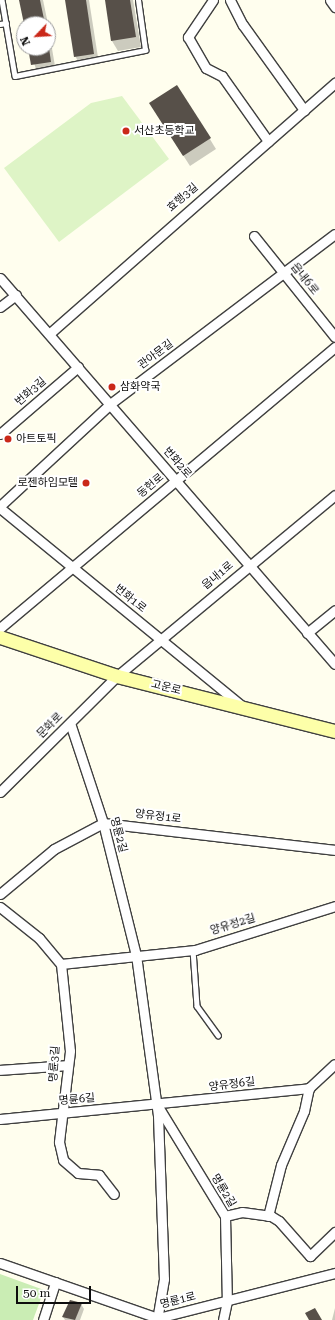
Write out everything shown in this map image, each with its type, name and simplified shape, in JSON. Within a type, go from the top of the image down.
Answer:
[{"type":"street","points":[[212,0],[188,37],[206,68],[222,76],[268,141]]},
{"type":"street","points":[[230,0],[243,25],[304,110]]},
{"type":"street","points":[[330,0],[335,7]]},
{"type":"street","name":"효행3길","points":[[49,334],[335,83]]},
{"type":"street","name":"관아문길","points":[[0,507],[110,404],[335,234]]},
{"type":"street","name":"읍내6로","points":[[254,236],[335,337]]},
{"type":"street","name":"번화2로","points":[[0,278],[335,664]]},
{"type":"street","points":[[0,306],[16,295]]},
{"type":"street","name":"동헌로","points":[[0,628],[335,347]]},
{"type":"street","name":"번화3길","points":[[0,434],[78,367]]},
{"type":"street","name":"읍내1로","points":[[117,676],[335,495]]},
{"type":"street","name":"번화1로","points":[[0,507],[244,708]]},
{"type":"street","points":[[307,633],[335,610]]},
{"type":"street","name":"고운로","points":[[0,637],[117,676],[335,730]]},
{"type":"street","name":"문화로","points":[[0,792],[117,676]]},
{"type":"street","name":"명륜2길","points":[[70,723],[103,823],[136,955],[157,1106],[164,1279],[158,1319]]},
{"type":"street","points":[[0,894],[54,849],[103,823]]},
{"type":"street","name":"양유정1로","points":[[103,823],[335,850]]},
{"type":"street","name":"양유정2길","points":[[136,955],[193,950],[335,906]]},
{"type":"street","points":[[0,907],[39,938],[61,964],[136,955]]},
{"type":"street","name":"명륜3길","points":[[61,964],[70,1051],[58,1142],[63,1160],[78,1173],[100,1175],[114,1194]]},
{"type":"street","points":[[268,1216],[281,1165],[304,1110],[309,1088],[335,1064]]},
{"type":"street","points":[[0,1070],[68,1065]]},
{"type":"street","name":"양유정6길","points":[[157,1106],[309,1088]]},
{"type":"street","name":"명륜2길","points":[[157,1106],[225,1216],[227,1301]]},
{"type":"street","name":"명륜6길","points":[[0,1119],[157,1106]]},
{"type":"street","points":[[225,1216],[242,1212],[268,1216],[279,1221],[310,1256],[335,1232]]},
{"type":"street","name":"명륜1로","points":[[0,1263],[158,1319],[335,1273]]},
{"type":"street","points":[[43,1320],[55,1282]]},
{"type":"street","points":[[223,1320],[227,1301]]},
{"type":"lane","points":[[2,0],[15,76],[145,50],[138,0]]},
{"type":"lane","points":[[0,24],[6,23]]},
{"type":"lane","points":[[193,950],[197,1006],[218,1035]]},
{"type":"green space","points":[[122,96],[169,159],[59,242],[4,168],[91,103]]},
{"type":"green space","points":[[0,1274],[44,1290],[33,1320],[0,1320]]},
{"type":"building","points":[[19,0],[40,0],[43,16],[22,16]]},
{"type":"building","points":[[65,0],[86,0],[94,54],[74,57]]},
{"type":"building","points":[[105,0],[130,0],[136,37],[111,41]]},
{"type":"building","points":[[29,56],[50,56],[51,62],[31,65]]},
{"type":"building","points":[[177,85],[211,138],[183,156],[149,103]]},
{"type":"building","points":[[70,1300],[82,1303],[75,1320],[62,1317]]},
{"type":"building","points":[[315,1308],[322,1320],[309,1320],[305,1313]]},
{"type":"place","name":"서산초등학교","points":[[126,131]]},
{"type":"place","name":"삼화약국","points":[[112,387]]},
{"type":"place","name":"아트토픽","points":[[8,439]]},
{"type":"place","name":"로젠하임모텔","points":[[86,483]]}]
